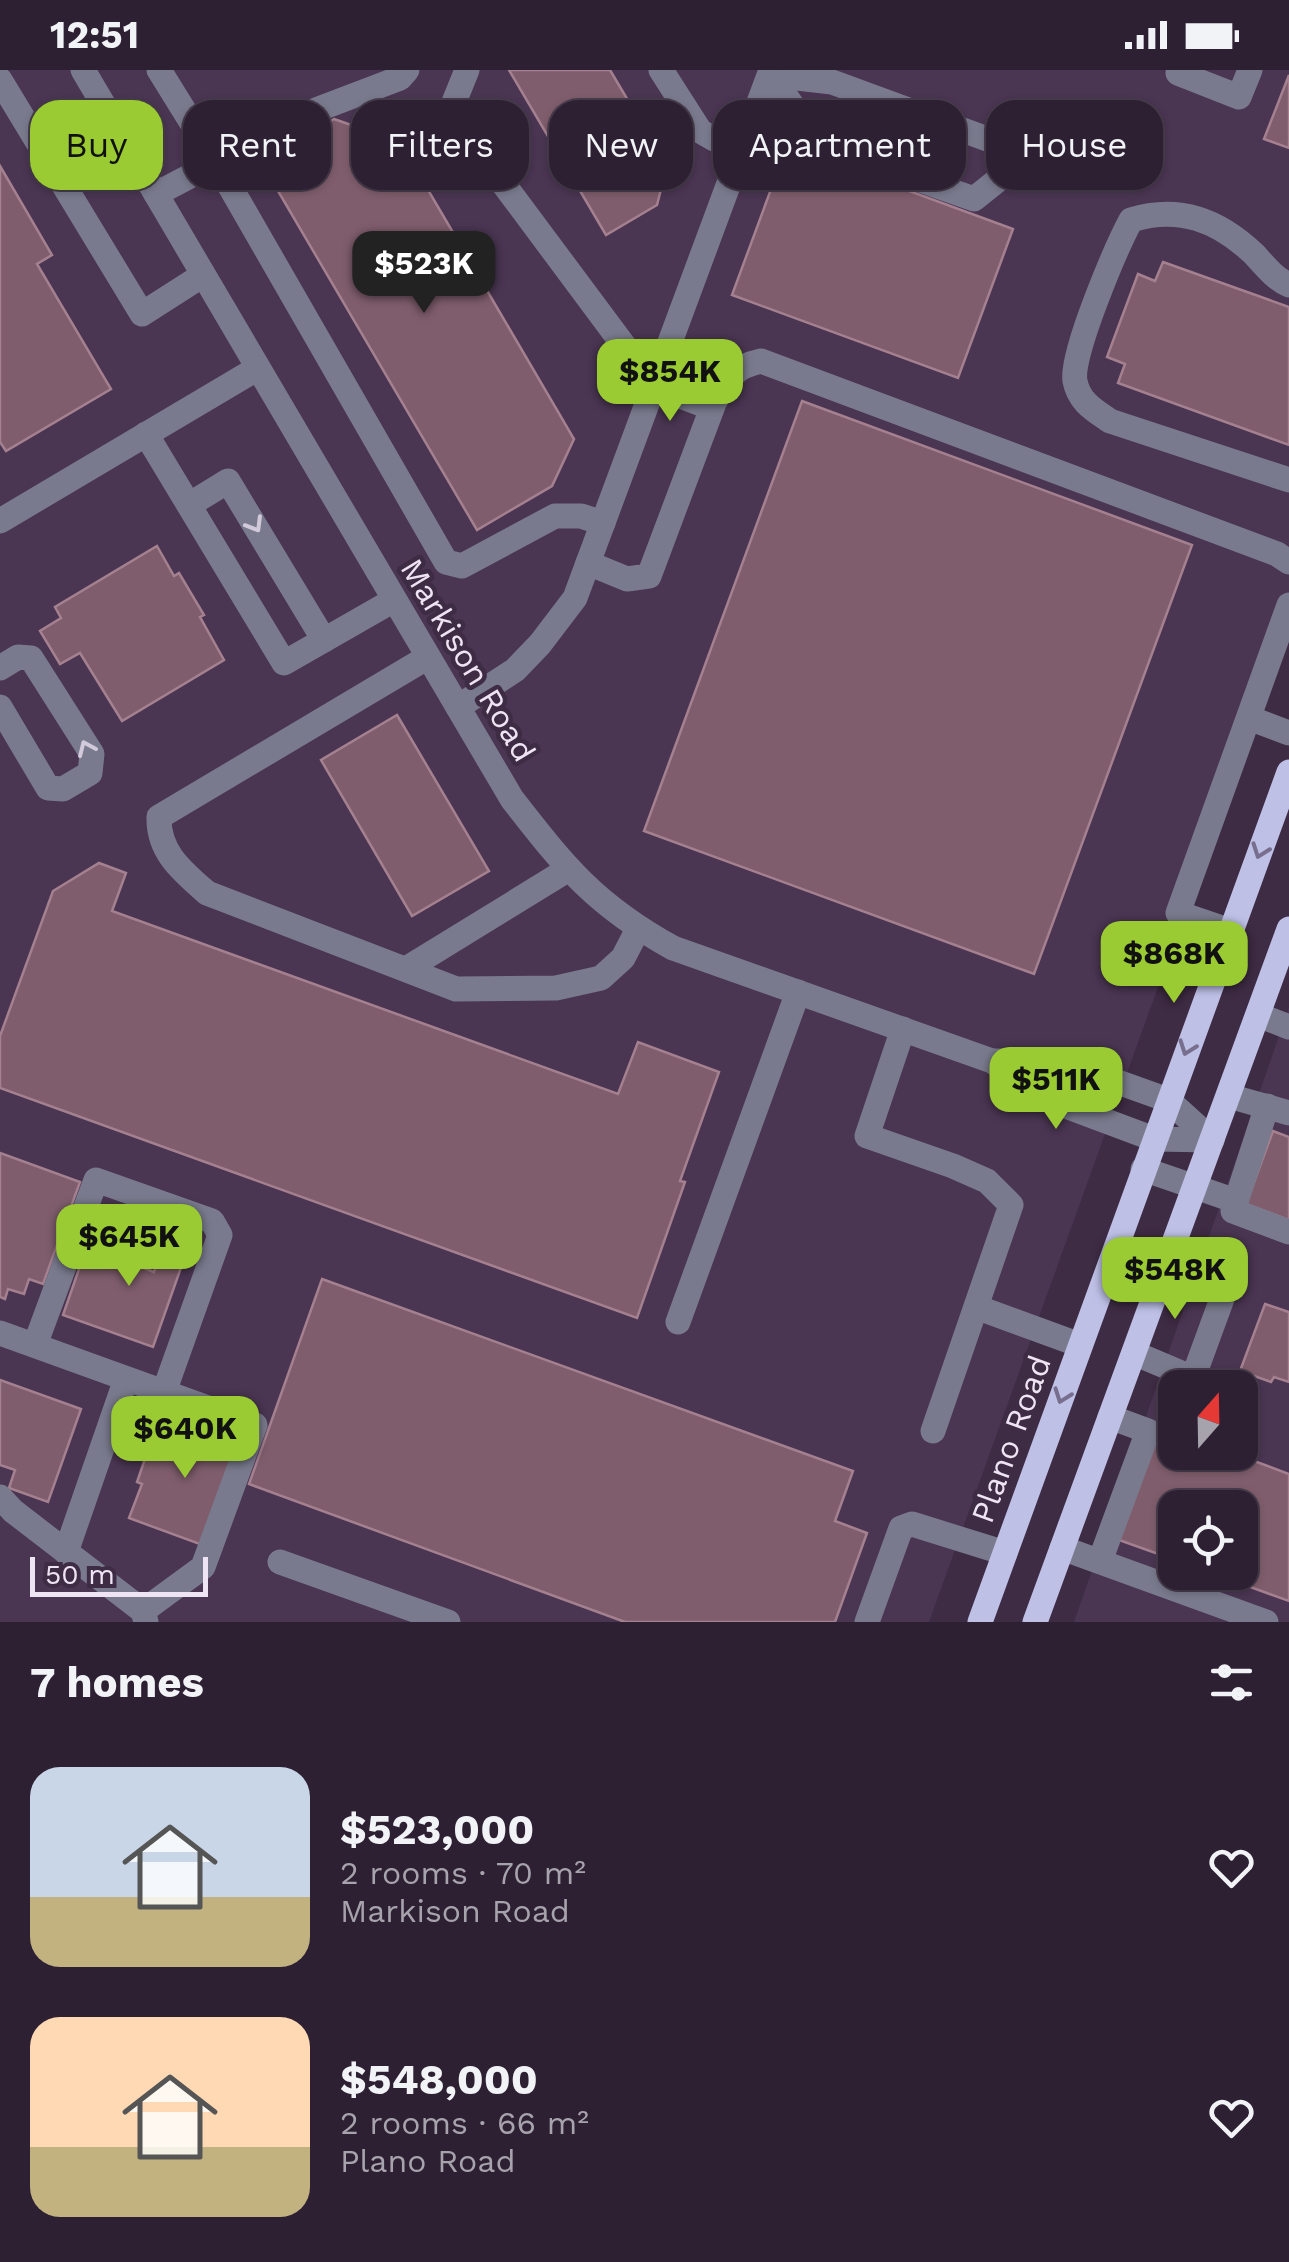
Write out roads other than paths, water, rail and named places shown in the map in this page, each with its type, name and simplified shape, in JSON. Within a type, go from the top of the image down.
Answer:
[{"type":"main road","name":"Plano Road","points":[[980,1622],[1289,772]]},
{"type":"main road","points":[[1035,1622],[1289,930]]},
{"type":"street","name":"Markison Road","points":[[83,70],[512,799],[567,870],[638,929],[673,948],[992,1061],[1047,1100],[1154,1140],[1212,1140]]},
{"type":"street","points":[[159,70],[183,109]]},
{"type":"street","points":[[331,104],[400,78],[407,70]]},
{"type":"street","points":[[466,70],[450,112],[654,386],[712,408]]},
{"type":"street","points":[[662,70],[700,131],[713,138]]},
{"type":"street","points":[[1179,70],[1178,74],[1239,97],[1250,70]]},
{"type":"street","points":[[761,100],[771,73]]},
{"type":"street","points":[[771,73],[832,82],[1009,147],[1004,175],[974,199],[819,144],[771,73]]},
{"type":"street","points":[[0,80],[142,314],[203,275]]},
{"type":"street","points":[[156,194],[183,180]]},
{"type":"street","points":[[232,190],[446,562],[462,566],[554,516],[581,516],[602,524]]},
{"type":"street","points":[[458,708],[514,670],[540,644],[574,598],[728,190]]},
{"type":"street","points":[[1289,285],[1214,224],[1183,214],[1156,212],[1131,220],[1118,244],[1080,352],[1075,380],[1086,405],[1110,421],[1289,480]]},
{"type":"street","points":[[588,562],[628,580],[650,576],[712,408],[726,382],[742,365],[762,361],[1277,554],[1289,562]]},
{"type":"street","points":[[0,521],[258,368]]},
{"type":"street","points":[[146,434],[284,662],[394,600]]},
{"type":"street","points":[[188,504],[228,481],[324,640]]},
{"type":"street","points":[[1231,931],[1178,912],[1289,606]]},
{"type":"street","points":[[0,668],[18,656],[31,658],[92,754],[90,773],[63,789],[48,788],[0,707]]},
{"type":"street","points":[[428,657],[159,817],[158,835],[174,864],[207,894],[456,989],[556,988],[601,978],[623,958],[638,929]]},
{"type":"street","points":[[1249,718],[1289,733]]},
{"type":"street","points":[[406,969],[567,870]]},
{"type":"street","points":[[678,1322],[798,992]]},
{"type":"street","points":[[1258,1015],[1289,1027]]},
{"type":"street","points":[[903,1029],[867,1136],[986,1181],[1011,1204],[933,1430]]},
{"type":"street","name":"Markison Road","points":[[992,1061],[1059,1061],[1168,1100],[1212,1140]]},
{"type":"street","points":[[1228,1096],[1278,1110],[1232,1211],[1289,1232]]},
{"type":"street","points":[[1144,1169],[1236,1200]]},
{"type":"street","points":[[34,1345],[96,1180],[212,1221],[220,1235],[164,1392]]},
{"type":"street","points":[[1134,1353],[1194,1378],[1230,1277],[1170,1254]]},
{"type":"street","points":[[976,1308],[1080,1345]]},
{"type":"street","points":[[0,1333],[255,1425],[203,1567],[145,1617],[0,1497]]},
{"type":"street","points":[[66,1552],[126,1379]]},
{"type":"street","points":[[1100,1562],[1148,1431],[1110,1416]]},
{"type":"street","points":[[866,1622],[901,1528],[912,1524],[1006,1552]]},
{"type":"street","points":[[1062,1548],[1266,1622]]},
{"type":"street","points":[[280,1562],[448,1622]]}]
